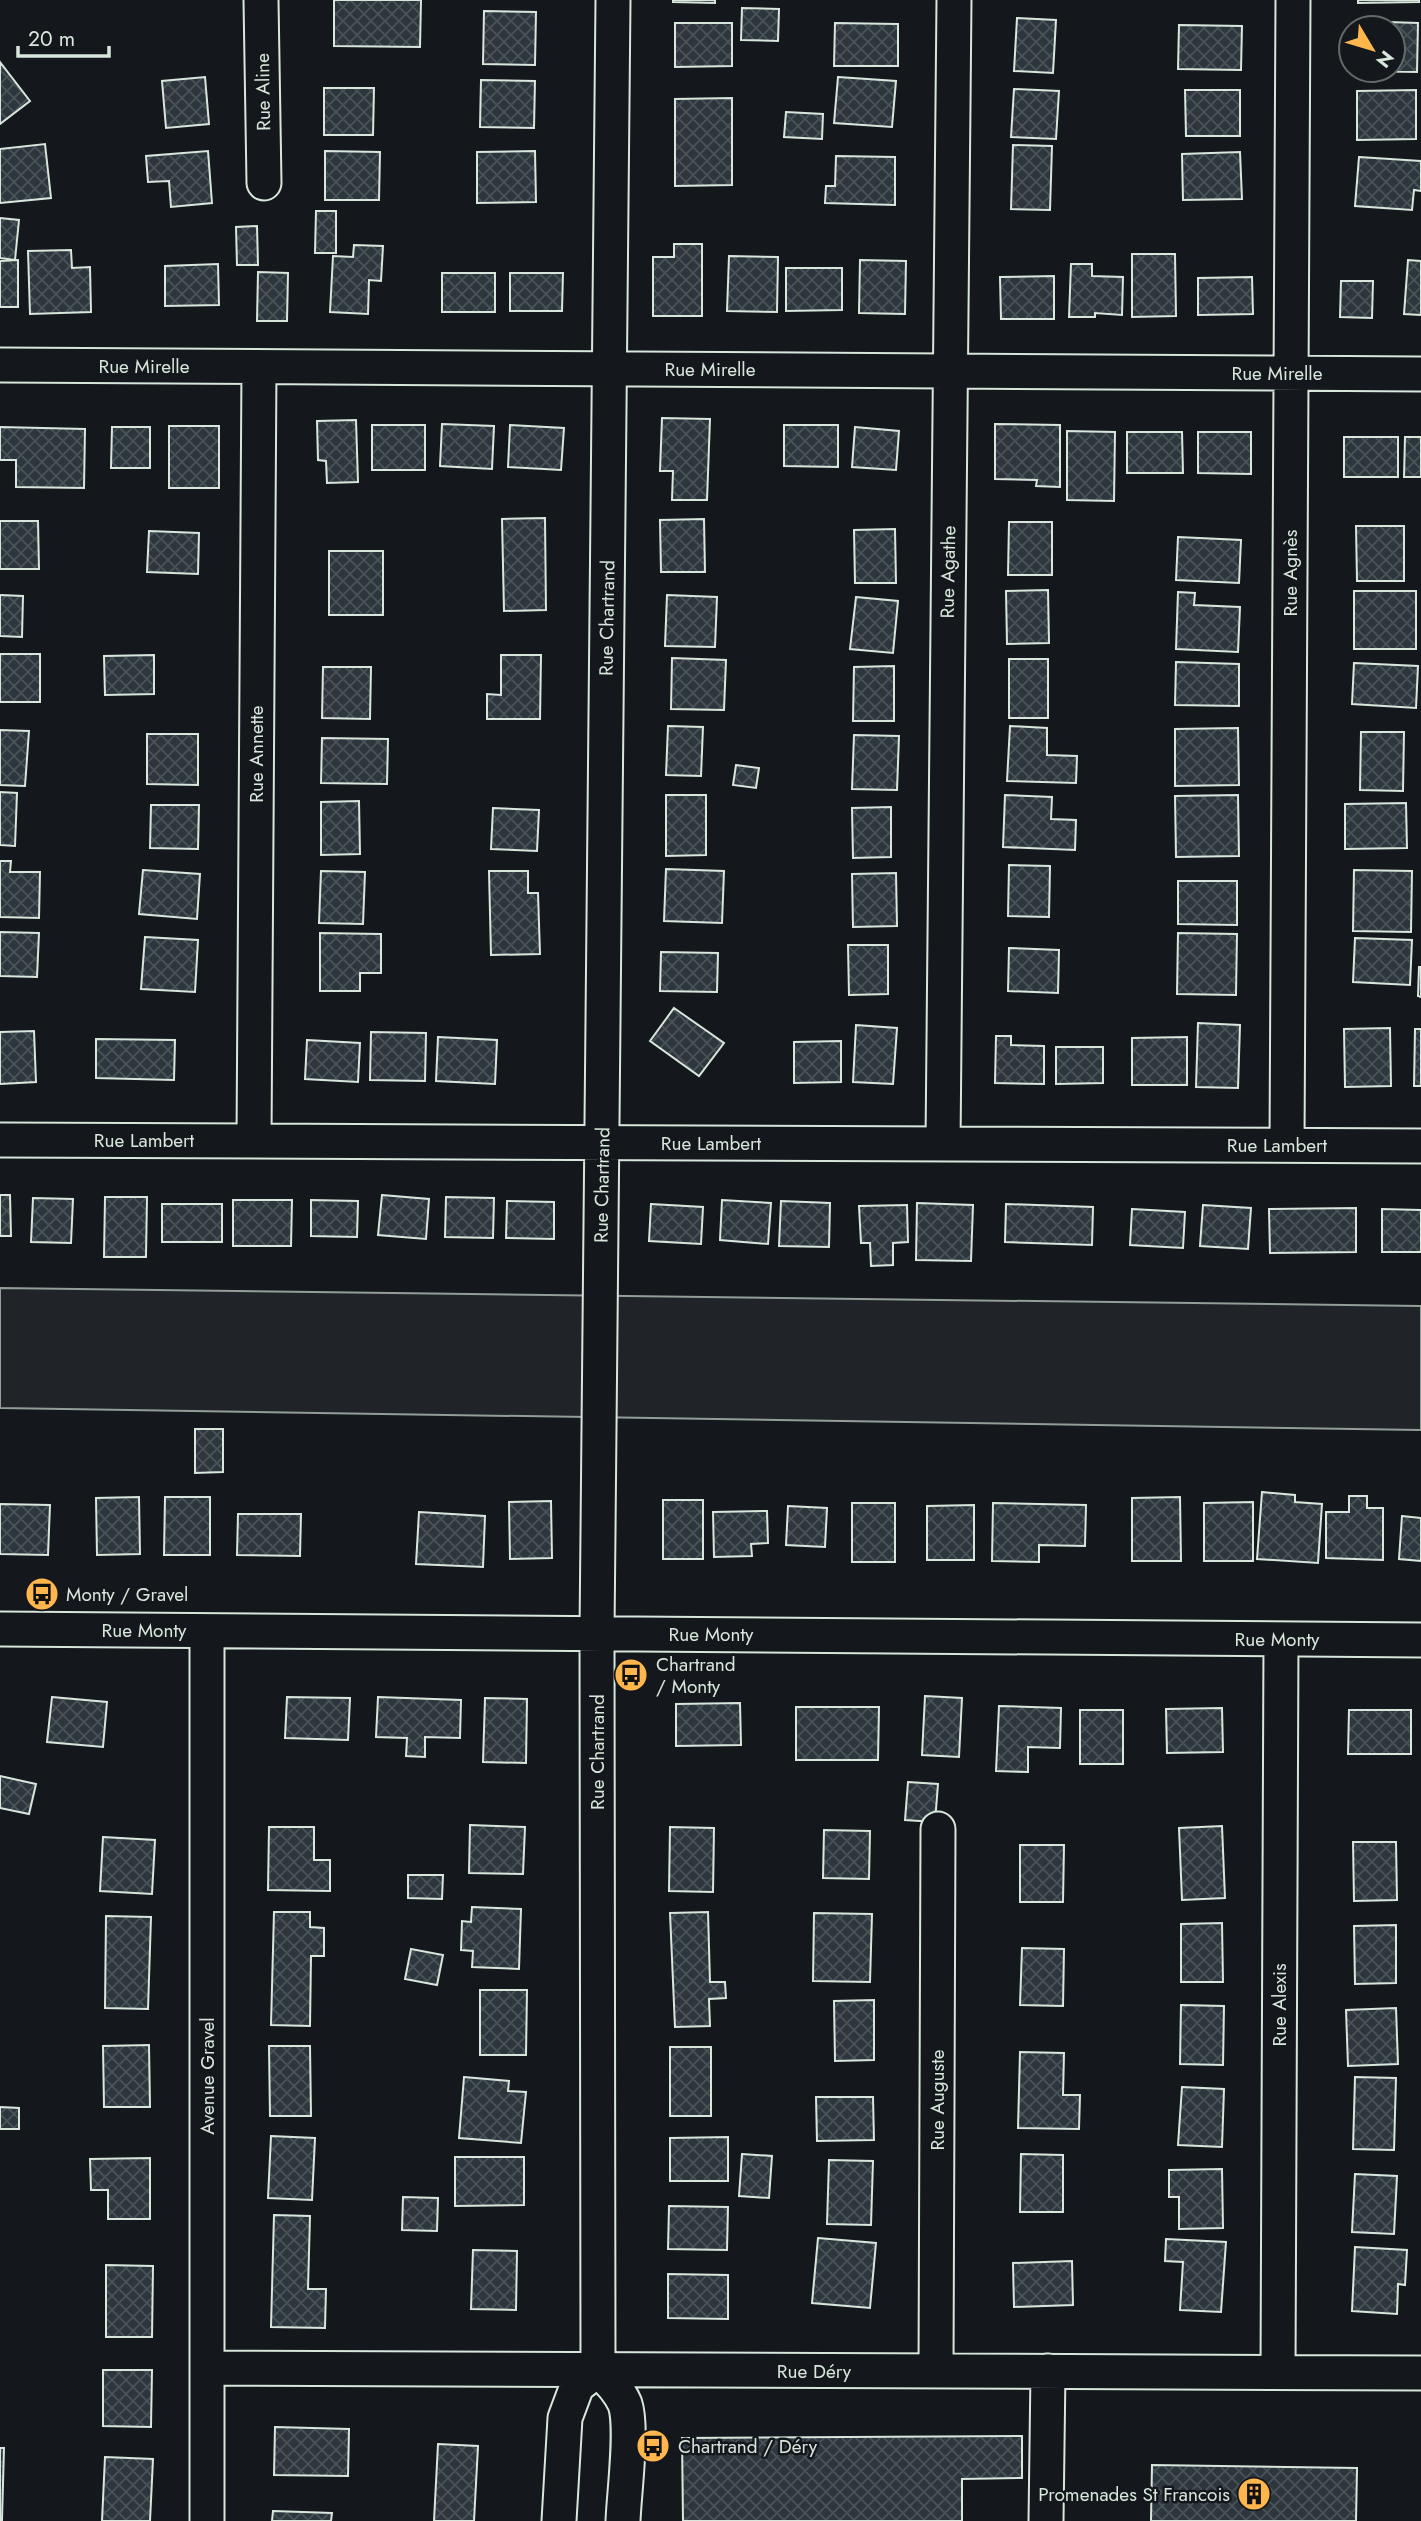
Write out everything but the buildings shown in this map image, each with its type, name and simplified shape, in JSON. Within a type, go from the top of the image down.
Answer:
[{"type":"street","name":"Rue Aline","points":[[261,0],[264,183]]},
{"type":"street","name":"Rue Chartrand","points":[[598,2370],[597,1633],[613,0]]},
{"type":"street","name":"Rue Agathe","points":[[943,1144],[954,0]]},
{"type":"street","name":"Rue Agnès","points":[[1287,1145],[1293,0]]},
{"type":"street","name":"Rue Mirelle","points":[[0,365],[1421,374]]},
{"type":"street","name":"Rue Annette","points":[[254,1141],[259,367]]},
{"type":"street","name":"Rue Lambert","points":[[0,1140],[1421,1146]]},
{"type":"street","name":"Rue Monty","points":[[0,1629],[1421,1640]]},
{"type":"street","name":"Avenue Gravel","points":[[207,1630],[207,2521]]},
{"type":"street","name":"Rue Alexis","points":[[1278,2372],[1281,1639]]},
{"type":"street","name":"Rue Auguste","points":[[936,2371],[938,1829]]},
{"type":"street","name":"Rue Déry","points":[[207,2368],[1421,2373]]},
{"type":"street","points":[[559,2521],[565,2418],[577,2386],[598,2370],[614,2385],[625,2405],[628,2425],[623,2521]]},
{"type":"street","points":[[1046,2521],[1048,2371]]},
{"type":"shaded area","points":[[0,1288],[1421,1306],[1421,1430],[0,1408]]},
{"type":"place","name":"Monty / Gravel","points":[[42,1594]]},
{"type":"place","name":"Chartrand / Monty","points":[[631,1675]]},
{"type":"place","name":"Chartrand / Déry","points":[[653,2446]]},
{"type":"place","name":"Promenades St Francois","points":[[1254,2494]]}]
